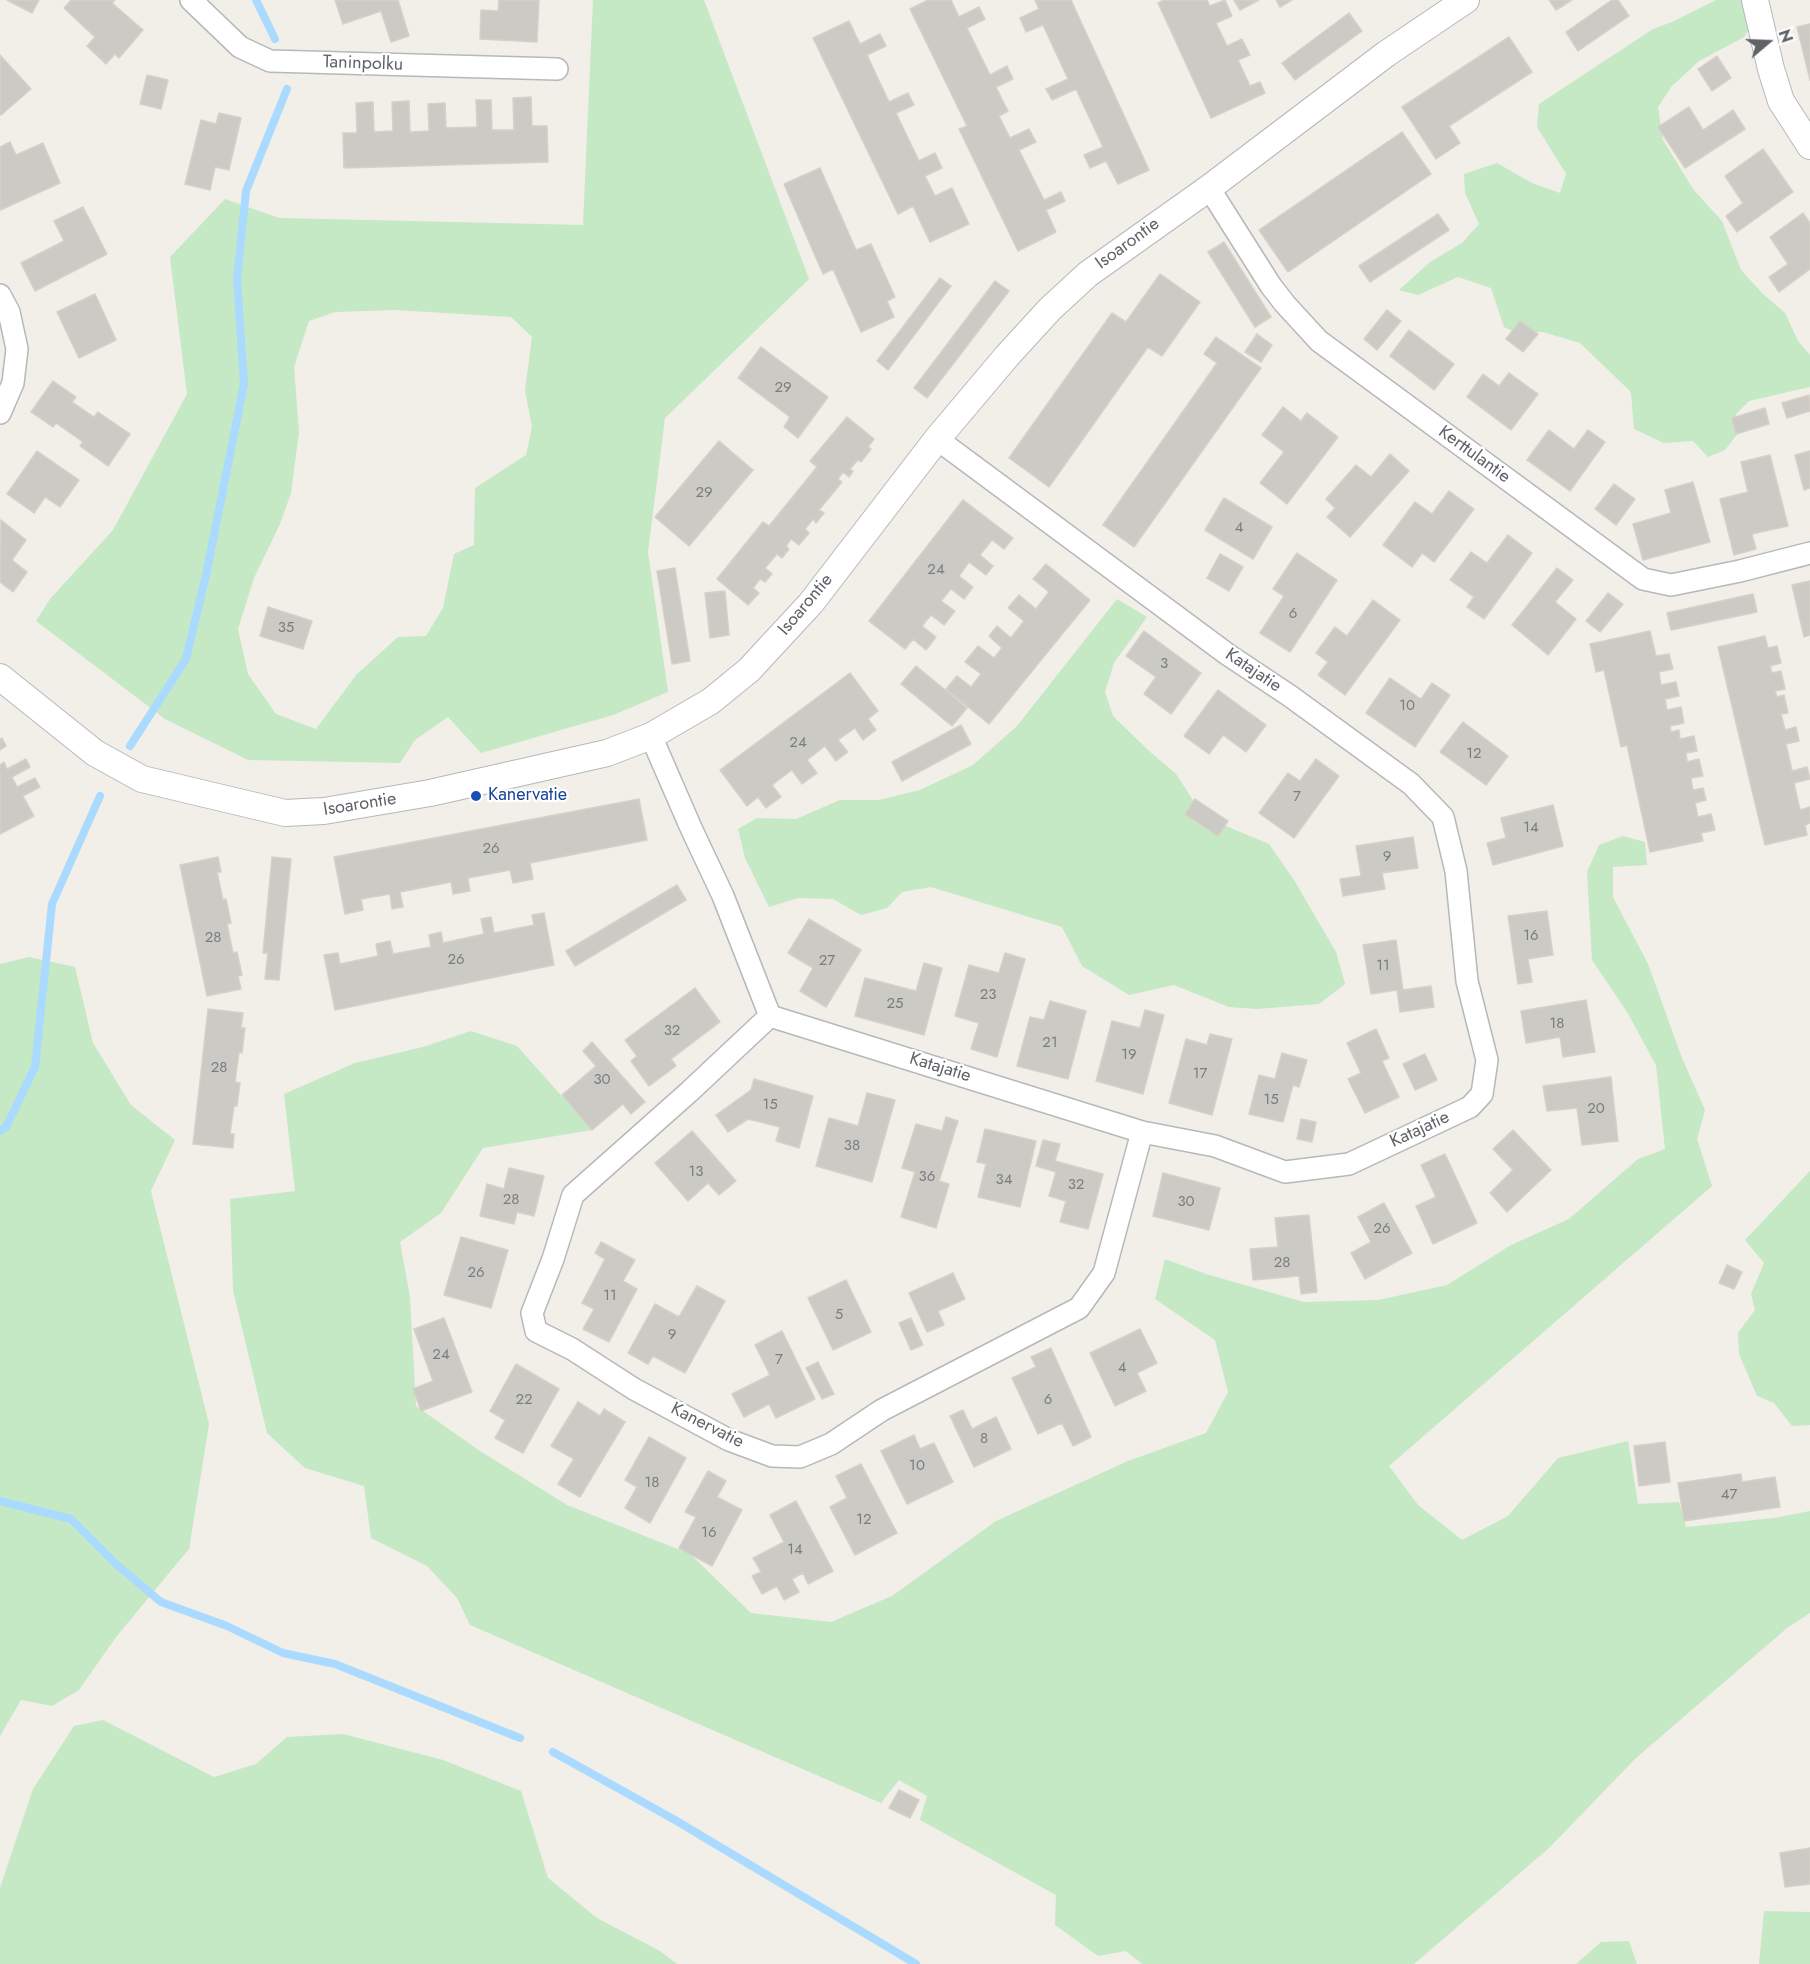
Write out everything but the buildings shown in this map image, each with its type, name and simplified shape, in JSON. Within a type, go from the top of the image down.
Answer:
[{"type":"street","name":"Taninpolku","points":[[191,0],[240,48],[270,61],[557,69]]},
{"type":"street","name":"Isoarontie","points":[[0,677],[95,753],[142,779],[285,813],[324,811],[430,793],[607,753],[651,736],[711,701],[749,670],[811,603],[937,439],[1050,309],[1088,274],[1209,188],[1386,54],[1466,0]]},
{"type":"street","points":[[1755,0],[1781,101],[1810,146]]},
{"type":"street","name":"Kerttulantie","points":[[1209,188],[1271,286],[1318,341],[1643,579],[1671,585],[1810,553]]},
{"type":"street","points":[[0,295],[9,312],[17,349],[13,383],[0,413]]},
{"type":"street","name":"Katajatie","points":[[770,1016],[1142,1132],[1215,1146],[1284,1172],[1349,1164],[1470,1107],[1482,1094],[1487,1060],[1467,981],[1456,871],[1443,817],[1411,784],[1290,696],[1227,654],[937,439]]},
{"type":"street","points":[[651,736],[723,896],[770,1016]]},
{"type":"street","name":"Kanervatie","points":[[770,1016],[573,1195],[553,1259],[532,1313],[536,1331],[572,1349],[634,1389],[729,1440],[772,1456],[800,1457],[831,1444],[882,1410],[1078,1308],[1104,1273],[1142,1132]]},
{"type":"green space","points":[[593,0],[704,0],[809,279],[665,418],[648,552],[668,692],[613,715],[481,753],[448,717],[415,740],[400,763],[248,760],[165,719],[36,621],[50,599],[113,530],[187,394],[170,257],[225,199],[279,218],[583,225]],"holes":[[[395,310],[511,317],[532,337],[525,390],[532,427],[526,455],[475,488],[474,545],[454,554],[443,608],[426,636],[398,637],[356,675],[316,729],[276,714],[248,674],[238,629],[254,578],[280,524],[291,493],[299,432],[294,367],[309,321],[335,312]]]},
{"type":"green space","points":[[1716,0],[1748,0],[1756,18],[1744,37],[1699,61],[1671,87],[1658,107],[1663,140],[1693,189],[1722,221],[1741,270],[1785,313],[1798,341],[1810,355],[1810,387],[1749,401],[1736,414],[1738,433],[1725,450],[1708,457],[1693,441],[1664,443],[1634,429],[1631,392],[1580,343],[1543,332],[1515,332],[1504,327],[1491,288],[1458,277],[1418,295],[1399,290],[1430,262],[1462,243],[1479,224],[1465,193],[1464,174],[1497,163],[1532,183],[1560,193],[1566,174],[1537,127],[1539,104],[1653,29]]},
{"type":"green space","points":[[1117,599],[1147,617],[1114,663],[1105,692],[1113,716],[1176,774],[1204,817],[1269,844],[1294,880],[1336,952],[1345,984],[1319,1004],[1257,1009],[1229,1007],[1174,985],[1129,995],[1082,966],[1062,927],[931,887],[902,892],[887,908],[861,915],[833,899],[798,898],[769,907],[745,858],[738,829],[757,818],[796,819],[840,800],[879,800],[920,790],[973,765],[1017,726]]},
{"type":"green space","points":[[1623,836],[1645,842],[1647,865],[1613,867],[1613,897],[1648,964],[1682,1058],[1705,1110],[1697,1139],[1712,1186],[1389,1466],[1418,1505],[1462,1540],[1508,1516],[1558,1458],[1628,1441],[1638,1504],[1679,1502],[1686,1527],[1774,1518],[1810,1511],[1810,1613],[1787,1628],[1636,1758],[1549,1848],[1414,1964],[1142,1964],[1126,1951],[1098,1956],[1055,1925],[1056,1895],[920,1820],[927,1796],[899,1780],[881,1803],[470,1625],[457,1598],[427,1566],[371,1538],[364,1486],[305,1468],[267,1433],[233,1290],[230,1199],[295,1191],[284,1094],[355,1063],[423,1047],[471,1031],[517,1046],[592,1130],[483,1148],[441,1213],[400,1242],[410,1297],[416,1406],[480,1451],[567,1505],[690,1554],[751,1613],[831,1622],[892,1596],[996,1521],[1128,1461],[1206,1433],[1228,1392],[1215,1340],[1155,1299],[1165,1259],[1206,1274],[1304,1302],[1378,1300],[1447,1285],[1511,1245],[1569,1219],[1638,1159],[1665,1149],[1656,1065],[1627,1012],[1592,960],[1587,872],[1599,845]]},
{"type":"green space","points":[[29,957],[75,967],[93,1043],[131,1105],[175,1140],[151,1191],[209,1424],[189,1549],[116,1637],[79,1690],[52,1706],[21,1700],[0,1736],[0,964]]},
{"type":"green space","points":[[1810,1171],[1810,1425],[1792,1426],[1774,1403],[1757,1396],[1739,1354],[1738,1333],[1755,1310],[1751,1294],[1764,1263],[1745,1240]]},
{"type":"green space","points":[[103,1720],[214,1777],[256,1764],[287,1737],[343,1734],[443,1760],[521,1791],[548,1878],[597,1918],[660,1951],[677,1964],[0,1964],[0,1888],[33,1789],[74,1726]]},
{"type":"green space","points":[[1764,1911],[1810,1912],[1810,1964],[1759,1964]]},
{"type":"green space","points":[[1629,1941],[1637,1964],[1576,1964],[1601,1942]]},
{"type":"waterway","points":[[256,0],[275,39]]},
{"type":"waterway","points":[[130,746],[186,659],[206,575],[244,384],[237,280],[246,191],[287,89]]},
{"type":"waterway","points":[[0,1131],[6,1127],[35,1067],[52,904],[100,796]]},
{"type":"waterway","points":[[0,1501],[71,1519],[117,1565],[161,1602],[227,1626],[283,1653],[335,1664],[520,1738]]},
{"type":"waterway","points":[[553,1752],[675,1820],[916,1964]]},
{"type":"place","name":"Kanervatie","points":[[476,796]]}]
